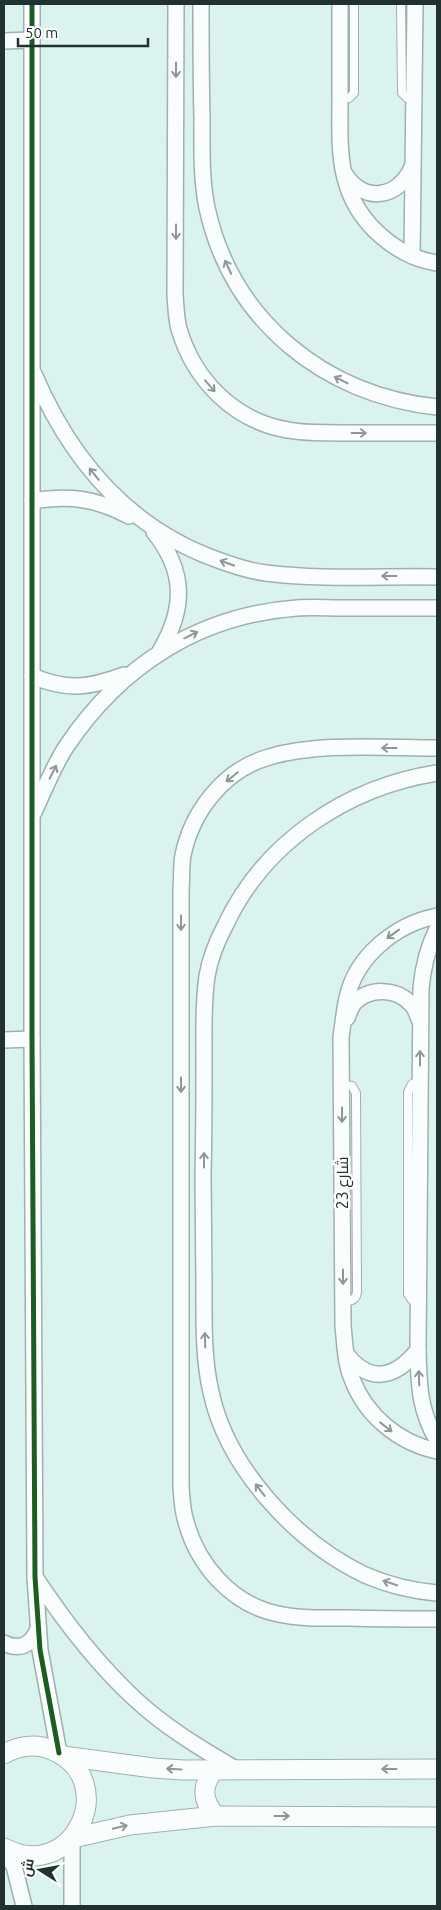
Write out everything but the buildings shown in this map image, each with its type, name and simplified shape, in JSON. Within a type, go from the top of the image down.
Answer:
[{"type":"street","points":[[32,4],[32,1039],[35,1577],[44,1683],[61,1754]]},
{"type":"street","points":[[176,4],[175,295],[178,327],[187,352],[200,375],[218,395],[239,412],[262,424],[288,430],[437,433]]},
{"type":"street","points":[[201,4],[202,170],[207,208],[217,244],[233,279],[254,311],[280,339],[310,362],[342,382],[376,395],[413,405],[437,407]]},
{"type":"street","points":[[340,4],[341,160],[347,186],[354,202],[365,219],[379,234],[394,246],[412,256],[437,264]]},
{"type":"street","points":[[412,256],[415,4]]},
{"type":"street","points":[[4,41],[32,40]]},
{"type":"street","points":[[341,160],[344,172],[355,185],[370,193],[392,191],[402,185],[409,176],[413,165]]},
{"type":"street","points":[[32,368],[44,398],[60,428],[79,455],[100,481],[149,526],[163,544],[174,565],[179,587],[178,610],[171,632],[159,652]]},
{"type":"street","points":[[32,501],[54,497],[75,497],[97,501],[204,555],[234,566],[264,573],[298,576],[437,576]]},
{"type":"street","points":[[32,815],[65,750],[79,728],[106,696],[131,673],[159,652],[192,634],[227,621],[264,612],[297,608],[437,608]]},
{"type":"street","points":[[32,676],[49,684],[86,687],[131,673]]},
{"type":"street","points":[[437,748],[330,748],[298,751],[265,758],[235,773],[210,796],[193,824],[183,856],[181,889],[182,1487],[184,1516],[192,1542],[207,1567],[226,1588],[250,1604],[276,1614],[304,1618],[437,1619]]},
{"type":"street","points":[[437,774],[411,777],[356,797],[306,826],[278,849],[254,877],[234,907],[218,940],[208,975],[204,1011],[203,1182],[206,1358],[211,1394],[222,1428],[239,1461],[260,1492],[286,1519],[338,1559],[365,1574],[394,1585],[422,1592],[437,1593]]},
{"type":"street","name":"شارع 23","points":[[437,916],[422,919],[396,931],[375,948],[358,971],[347,996],[341,1037],[343,1302],[346,1354],[352,1379],[363,1402],[380,1422],[400,1437],[423,1448],[437,1451]]},
{"type":"street","points":[[437,929],[423,966],[420,1020],[418,1302],[420,1397],[429,1427],[437,1440]]},
{"type":"street","points":[[341,1037],[354,1004],[367,994],[383,991],[400,995],[413,1005],[420,1020]]},
{"type":"street","points":[[4,1040],[32,1039]]},
{"type":"street","points":[[181,1184],[203,1182]]},
{"type":"street","points":[[346,1354],[355,1365],[367,1372],[381,1374],[395,1371],[407,1363],[418,1350]]},
{"type":"street","points":[[35,1577],[82,1643],[136,1700],[198,1747],[236,1770]]},
{"type":"street","points":[[4,1644],[17,1648],[24,1646],[35,1636],[38,1629]]},
{"type":"street","points":[[4,1754],[16,1748],[32,1746],[48,1748],[61,1754],[73,1764],[81,1776],[87,1802],[80,1828],[72,1838],[56,1850],[38,1856],[25,1856],[4,1850]]},
{"type":"street","points":[[61,1754],[153,1768],[214,1770],[437,1769]]},
{"type":"street","points":[[214,1770],[207,1778],[204,1788],[204,1799],[216,1816]]},
{"type":"street","points":[[72,1838],[130,1825],[216,1816],[437,1817]]},
{"type":"street","points":[[72,1838],[72,1906]]},
{"type":"street","points":[[4,1850],[14,1866],[24,1906]]},
{"type":"lane","points":[[340,98],[349,98],[354,93],[354,4]]},
{"type":"lane","points":[[401,4],[402,92],[407,98],[414,99]]},
{"type":"cycle path","points":[[32,4],[32,1039],[35,1577],[40,1650],[59,1753]]}]
